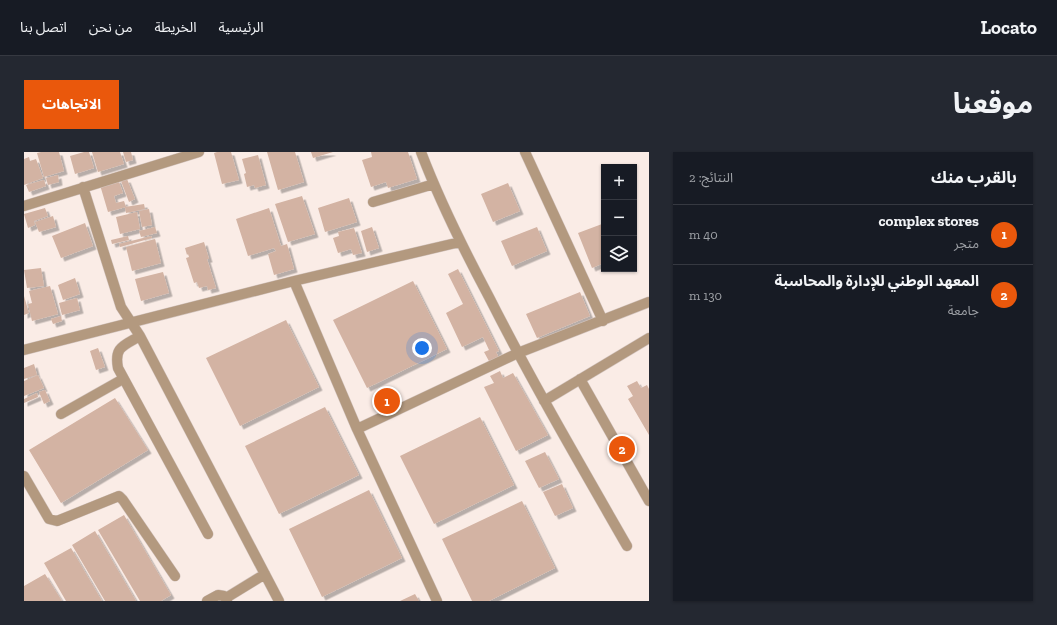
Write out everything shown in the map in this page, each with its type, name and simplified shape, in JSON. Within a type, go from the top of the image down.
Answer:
[{"type":"street","points":[[24,206],[199,152]]},
{"type":"street","points":[[421,152],[460,242],[518,353],[627,546]]},
{"type":"street","points":[[525,152],[603,321]]},
{"type":"street","points":[[373,202],[434,184]]},
{"type":"street","points":[[83,187],[119,302],[140,336],[279,601]]},
{"type":"street","points":[[24,350],[294,281],[460,242]]},
{"type":"street","points":[[294,281],[357,428],[437,601]]},
{"type":"street","points":[[357,428],[518,353],[649,302]]},
{"type":"street","points":[[140,336],[120,348],[116,358],[118,368],[208,534]]},
{"type":"street","points":[[544,401],[649,338]]},
{"type":"street","points":[[61,414],[123,379]]},
{"type":"street","points":[[580,379],[649,501]]},
{"type":"street","points":[[24,476],[49,519],[56,521],[119,496],[175,576]]},
{"type":"street","points":[[207,601],[218,595],[221,595],[226,600],[265,574]]},
{"type":"building","points":[[59,152],[64,171],[44,177],[37,153]]},
{"type":"building","points":[[89,152],[94,168],[75,174],[70,156]]},
{"type":"building","points":[[92,152],[120,152],[124,164],[98,172]]},
{"type":"building","points":[[123,152],[131,152],[133,160],[126,162]]},
{"type":"building","points":[[231,152],[239,180],[222,184],[214,153]]},
{"type":"building","points":[[267,152],[295,152],[304,182],[278,190]]},
{"type":"building","points":[[311,152],[333,152],[313,158]]},
{"type":"building","points":[[371,152],[408,152],[417,179],[388,188],[386,182],[371,187],[362,160],[372,157]]},
{"type":"building","points":[[258,155],[266,185],[255,188],[254,185],[247,187],[244,174],[246,173],[242,159]]},
{"type":"building","points":[[29,157],[30,161],[36,159],[43,178],[24,185],[24,159]]},
{"type":"building","points":[[58,175],[59,182],[48,185],[46,178]]},
{"type":"building","points":[[118,179],[123,193],[114,196],[116,203],[124,201],[126,207],[108,212],[100,185]]},
{"type":"building","points":[[127,179],[135,199],[129,202],[121,181]]},
{"type":"building","points":[[44,180],[46,186],[29,192],[26,185]]},
{"type":"building","points":[[508,183],[520,211],[493,222],[481,194]]},
{"type":"building","points":[[302,196],[315,234],[288,242],[275,204]]},
{"type":"building","points":[[349,198],[357,222],[325,232],[318,208]]},
{"type":"building","points":[[144,204],[145,209],[126,213],[125,207]]},
{"type":"building","points":[[45,208],[48,216],[34,221],[35,225],[28,228],[24,214]]},
{"type":"building","points":[[269,208],[281,246],[287,244],[294,269],[274,275],[268,254],[276,251],[274,248],[248,256],[236,219]]},
{"type":"building","points":[[149,209],[152,225],[142,227],[139,211]]},
{"type":"building","points":[[137,212],[140,229],[120,234],[116,217]]},
{"type":"building","points":[[53,216],[56,227],[39,232],[35,222]]},
{"type":"building","points":[[85,223],[93,246],[61,258],[52,236]]},
{"type":"building","points":[[601,224],[601,264],[592,268],[578,233]]},
{"type":"building","points":[[155,227],[157,233],[141,237],[139,231]]},
{"type":"building","points":[[372,227],[379,248],[367,252],[361,231]]},
{"type":"building","points":[[537,227],[547,251],[512,266],[501,241]]},
{"type":"building","points":[[354,228],[362,253],[353,255],[351,249],[338,253],[333,238],[339,236],[338,232]]},
{"type":"building","points":[[128,236],[129,240],[112,244],[111,240]]},
{"type":"building","points":[[151,236],[152,238],[120,247],[119,244]]},
{"type":"building","points":[[155,239],[161,263],[132,271],[126,247]]},
{"type":"building","points":[[204,242],[209,259],[207,259],[216,288],[208,290],[207,286],[199,288],[197,282],[194,283],[186,258],[189,257],[185,248]]},
{"type":"building","points":[[41,268],[44,286],[27,288],[24,270]]},
{"type":"building","points":[[458,269],[499,351],[496,352],[499,358],[490,363],[484,352],[489,350],[483,337],[462,347],[446,313],[463,304],[448,274]]},
{"type":"building","points":[[163,272],[169,293],[141,301],[135,279]]},
{"type":"building","points":[[75,278],[80,294],[63,300],[58,285]]},
{"type":"building","points":[[413,281],[447,349],[367,388],[333,320]]},
{"type":"building","points":[[50,286],[58,314],[32,321],[28,304],[32,303],[29,291]]},
{"type":"building","points":[[580,292],[590,316],[537,338],[526,314]]},
{"type":"building","points":[[24,296],[29,313],[24,315]]},
{"type":"building","points":[[77,298],[80,310],[62,315],[59,303]]},
{"type":"building","points":[[61,316],[62,321],[53,324],[51,319]]},
{"type":"building","points":[[286,320],[319,387],[240,426],[206,358]]},
{"type":"building","points":[[98,348],[105,367],[96,370],[90,351]]},
{"type":"building","points":[[34,364],[37,375],[24,379],[24,368]]},
{"type":"building","points":[[500,371],[503,378],[513,373],[548,435],[516,451],[484,387],[494,383],[490,376]]},
{"type":"building","points":[[38,375],[44,388],[24,396],[24,381]]},
{"type":"building","points":[[637,381],[641,388],[647,385],[649,389],[649,435],[628,399],[633,396],[627,386]]},
{"type":"building","points":[[45,390],[50,401],[44,404],[39,392]]},
{"type":"building","points":[[37,393],[38,397],[24,403],[24,399]]},
{"type":"building","points":[[115,398],[148,450],[61,503],[29,450]]},
{"type":"building","points":[[325,407],[359,475],[279,514],[245,446]]},
{"type":"building","points":[[480,417],[514,485],[434,524],[400,456]]},
{"type":"building","points":[[545,452],[559,479],[539,488],[525,461]]},
{"type":"building","points":[[562,484],[573,508],[555,516],[543,492]]},
{"type":"building","points":[[369,490],[402,558],[322,597],[289,529]]},
{"type":"building","points":[[522,501],[555,568],[489,601],[472,601],[442,539]]},
{"type":"building","points":[[124,515],[171,595],[161,601],[140,601],[98,530]]},
{"type":"building","points":[[95,531],[136,601],[105,601],[72,545]]},
{"type":"building","points":[[71,548],[102,601],[66,601],[44,563]]},
{"type":"building","points":[[45,574],[62,601],[24,601],[24,586]]},
{"type":"building","points":[[415,594],[419,601],[400,601]]},
{"type":"place","name":"complex stores","points":[[387,401]]},
{"type":"place","name":"المعهد الوطني للإدارة والمحاسبة","points":[[622,449]]}]
